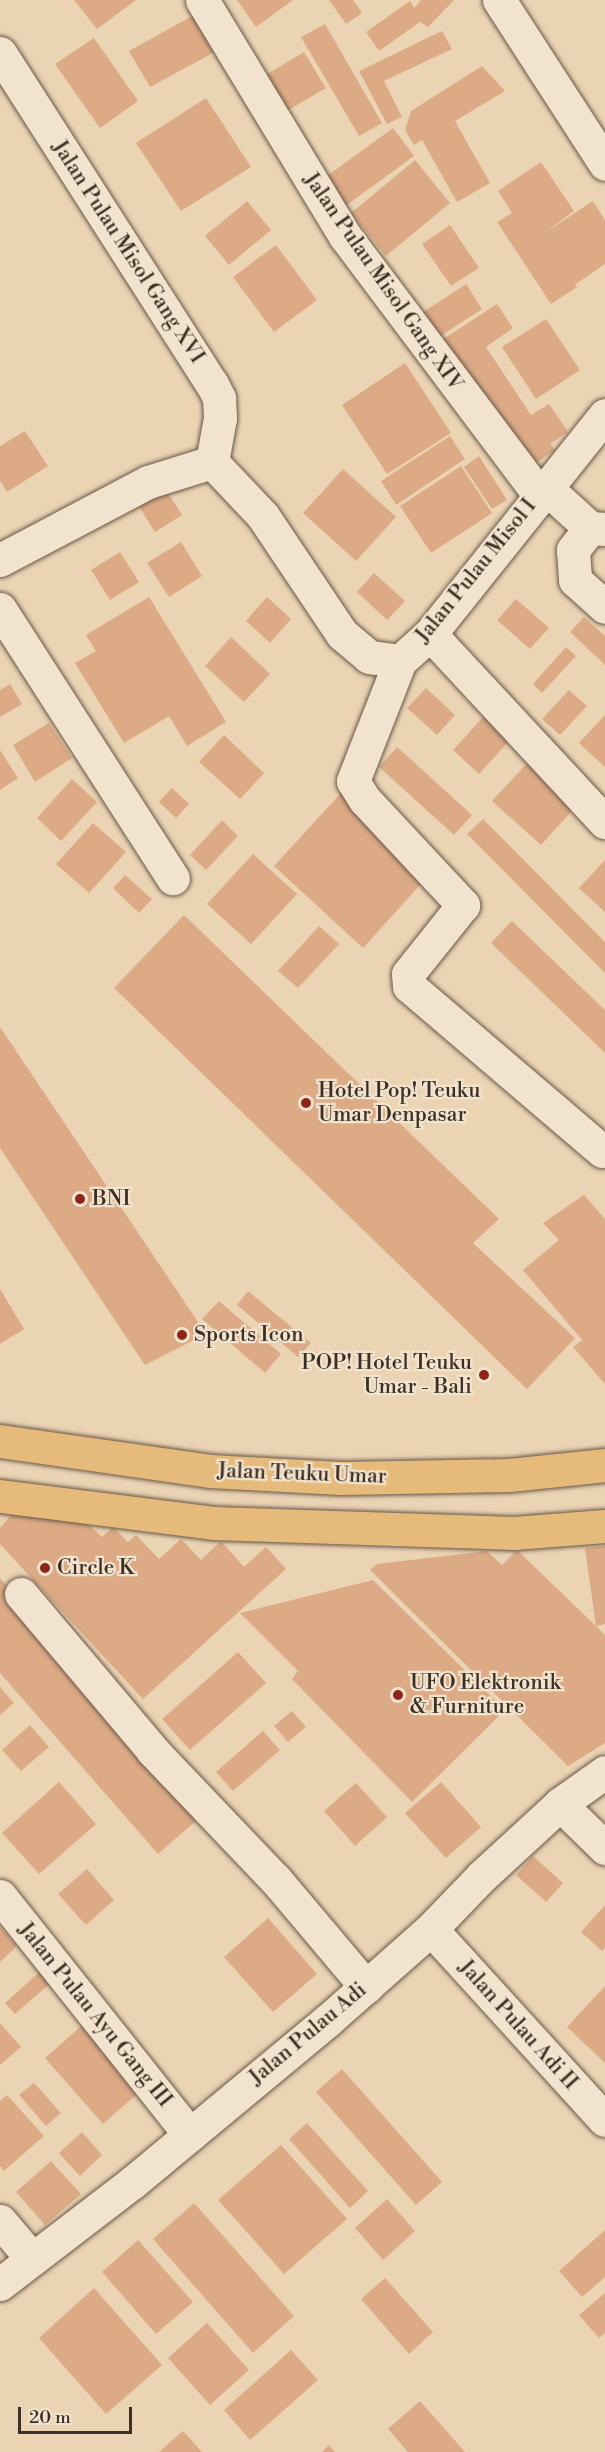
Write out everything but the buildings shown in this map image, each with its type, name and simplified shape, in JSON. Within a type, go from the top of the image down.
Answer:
[{"type":"main road","name":"Jalan Teuku Umar","points":[[0,1441],[210,1471],[340,1478],[509,1475],[605,1465]]},
{"type":"main road","points":[[0,1496],[213,1522],[514,1533],[605,1526]]},
{"type":"street","name":"Jalan Pulau Misol Gang XIV","points":[[202,0],[345,236],[542,491],[598,529]]},
{"type":"street","points":[[500,0],[605,164]]},
{"type":"street","name":"Jalan Pulau Misol Gang XVI","points":[[0,53],[212,384],[219,398],[220,418],[212,462]]},
{"type":"street","name":"Jalan Pulau Misol I","points":[[212,462],[263,516],[342,634],[369,657],[400,660],[430,634],[605,415]]},
{"type":"street","points":[[0,560],[148,482],[212,462]]},
{"type":"street","points":[[598,529],[573,550],[575,580],[605,607]]},
{"type":"street","points":[[0,609],[172,878]]},
{"type":"street","points":[[430,634],[605,822]]},
{"type":"street","points":[[400,660],[353,781],[365,800],[464,904],[408,974],[409,986],[602,1151]]},
{"type":"street","points":[[21,1594],[153,1751],[276,1880],[366,1986]]},
{"type":"street","name":"Jalan Pulau Adi","points":[[0,2284],[190,2135],[431,1929],[481,1877],[560,1804],[605,1772]]},
{"type":"street","points":[[560,1804],[605,1848]]},
{"type":"street","name":"Jalan Pulau Ayu Gang III","points":[[0,1896],[190,2135]]},
{"type":"street","name":"Jalan Pulau Adi II","points":[[431,1929],[605,2120]]},
{"type":"street","points":[[0,2221],[32,2259]]},
{"type":"place","name":"Hotel Pop! Teuku Umar Denpasar","points":[[306,1103]]},
{"type":"place","name":"BNI","points":[[80,1199]]},
{"type":"place","name":"Sports Icon","points":[[182,1335]]},
{"type":"place","name":"POP! Hotel Teuku Umar - Bali","points":[[484,1375]]},
{"type":"place","name":"Circle K","points":[[45,1568]]},
{"type":"place","name":"UFO Elektronik & Furniture","points":[[398,1695]]}]
